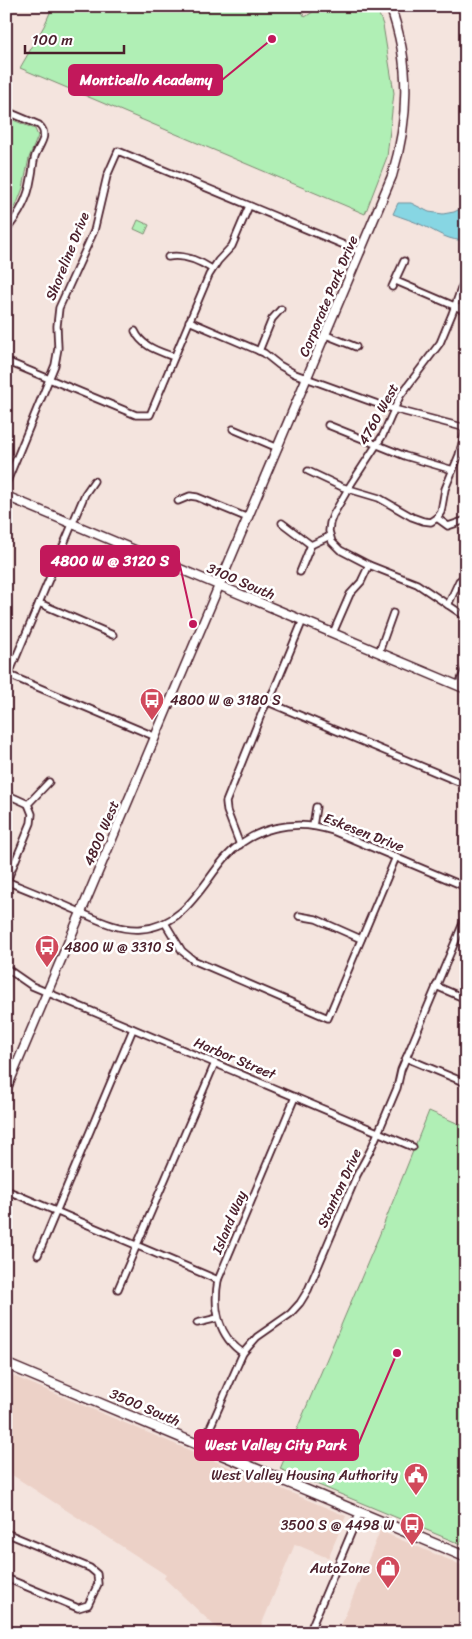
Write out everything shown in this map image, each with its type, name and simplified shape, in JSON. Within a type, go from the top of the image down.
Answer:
[{"type":"main road","name":"Corporate Park Drive","points":[[220,586],[392,176],[400,146],[406,95],[405,69],[399,37],[390,6]]},
{"type":"main road","name":"3100 South","points":[[6,496],[462,688]]},
{"type":"main road","name":"4800 West","points":[[6,1090],[220,586]]},
{"type":"main road","name":"3500 South","points":[[6,1364],[466,1557]]},
{"type":"street","points":[[6,111],[39,125],[43,129],[44,135],[35,155],[31,180],[25,200],[20,212],[6,230]]},
{"type":"street","name":"Shoreline Drive","points":[[6,484],[50,379],[57,358],[59,308],[94,231],[107,176],[118,151],[249,206]]},
{"type":"street","points":[[6,361],[136,415],[150,415],[212,268],[232,246],[249,206],[360,252]]},
{"type":"street","points":[[168,257],[187,256],[212,268]]},
{"type":"street","points":[[392,287],[404,261]]},
{"type":"street","points":[[396,281],[466,311]]},
{"type":"street","name":"4760 West","points":[[330,536],[329,527],[331,519],[377,445],[404,390],[440,343],[462,286]]},
{"type":"street","points":[[259,351],[272,319],[281,309]]},
{"type":"street","points":[[190,321],[259,351],[283,368],[307,378],[394,410],[466,428],[461,448],[445,490],[441,512],[431,522],[407,515],[379,498],[348,489],[308,471]]},
{"type":"street","points":[[135,331],[138,339],[146,345],[174,357]]},
{"type":"street","points":[[326,335],[356,347]]},
{"type":"street","points":[[328,425],[405,456],[453,470]]},
{"type":"street","points":[[233,429],[278,448]]},
{"type":"street","points":[[94,481],[86,494],[8,678],[156,737]]},
{"type":"street","points":[[178,501],[190,496],[197,497],[248,518]]},
{"type":"street","points":[[437,518],[448,526],[466,520]]},
{"type":"street","points":[[282,523],[311,545]]},
{"type":"street","points":[[300,572],[311,545],[330,536],[332,542],[340,550],[369,565],[416,584],[466,617]]},
{"type":"street","points":[[333,633],[350,594],[361,582],[369,565]]},
{"type":"street","points":[[448,605],[459,581],[466,576]]},
{"type":"street","points":[[39,603],[114,635]]},
{"type":"street","points":[[379,652],[393,613]]},
{"type":"street","points":[[240,845],[227,811],[226,802],[303,620]]},
{"type":"street","points":[[462,688],[466,668]]},
{"type":"street","points":[[268,702],[466,785]]},
{"type":"street","points":[[28,804],[49,782]]},
{"type":"street","points":[[6,794],[28,804],[32,814],[31,823],[7,881]]},
{"type":"street","points":[[314,826],[316,807]]},
{"type":"street","name":"Eskesen Drive","points":[[7,881],[109,924],[132,929],[149,928],[165,923],[185,909],[224,859],[240,845],[262,832],[296,824],[314,826],[342,835],[466,887]]},
{"type":"street","points":[[165,923],[179,946],[193,960],[328,1018],[396,857]]},
{"type":"street","points":[[299,916],[316,920],[361,939]]},
{"type":"street","name":"Stanton Drive","points":[[202,1446],[243,1353],[257,1338],[290,1314],[304,1297],[397,1088],[401,1070],[466,916]]},
{"type":"street","name":"Harbor Street","points":[[6,968],[22,980],[48,993],[413,1147]]},
{"type":"street","points":[[436,986],[466,999]]},
{"type":"street","points":[[38,1255],[133,1029]]},
{"type":"street","points":[[406,1058],[466,1083]]},
{"type":"street","points":[[118,1289],[214,1063]]},
{"type":"street","name":"Island Way","points":[[243,1353],[233,1346],[222,1329],[218,1318],[216,1303],[218,1280],[296,1097]]},
{"type":"street","points":[[6,1190],[218,1280]]},
{"type":"street","points":[[197,1323],[218,1318]]},
{"type":"street","points":[[309,1633],[360,1512]]},
{"type":"street","points":[[6,1533],[90,1568],[95,1572],[98,1581],[90,1601],[86,1606],[80,1608],[6,1578]]},
{"type":"shaded area","points":[[6,1373],[346,1516],[328,1558],[295,1544],[258,1633],[222,1633],[164,1578],[166,1575],[6,1471]]},
{"type":"shaded area","points":[[380,1531],[466,1567],[466,1633],[338,1633]]},
{"type":"green space","points":[[53,6],[298,6],[305,17],[322,6],[376,6],[383,25],[394,93],[387,157],[365,214],[20,68]]},
{"type":"green space","points":[[6,117],[35,129],[38,136],[29,158],[23,188],[16,206],[7,220]]},
{"type":"green space","points":[[138,220],[149,225],[145,234],[134,229]]},
{"type":"green space","points":[[429,1111],[466,1127],[466,1530],[460,1544],[280,1469],[379,1236]]},
{"type":"water","points":[[398,203],[411,203],[429,212],[443,214],[454,212],[466,206],[466,240],[449,238],[393,214]]},
{"type":"place","name":"Monticello Academy","points":[[272,39]]},
{"type":"place","name":"4800 W @ 3120 S","points":[[193,624]]},
{"type":"place","name":"4800 W @ 3180 S","points":[[152,721]]},
{"type":"place","name":"4800 W @ 3310 S","points":[[47,968]]},
{"type":"place","name":"West Valley City Park","points":[[397,1353]]},
{"type":"place","name":"West Valley Housing Authority","points":[[416,1496]]},
{"type":"place","name":"3500 S @ 4498 W","points":[[412,1546]]},
{"type":"place","name":"AutoZone","points":[[388,1589]]}]
